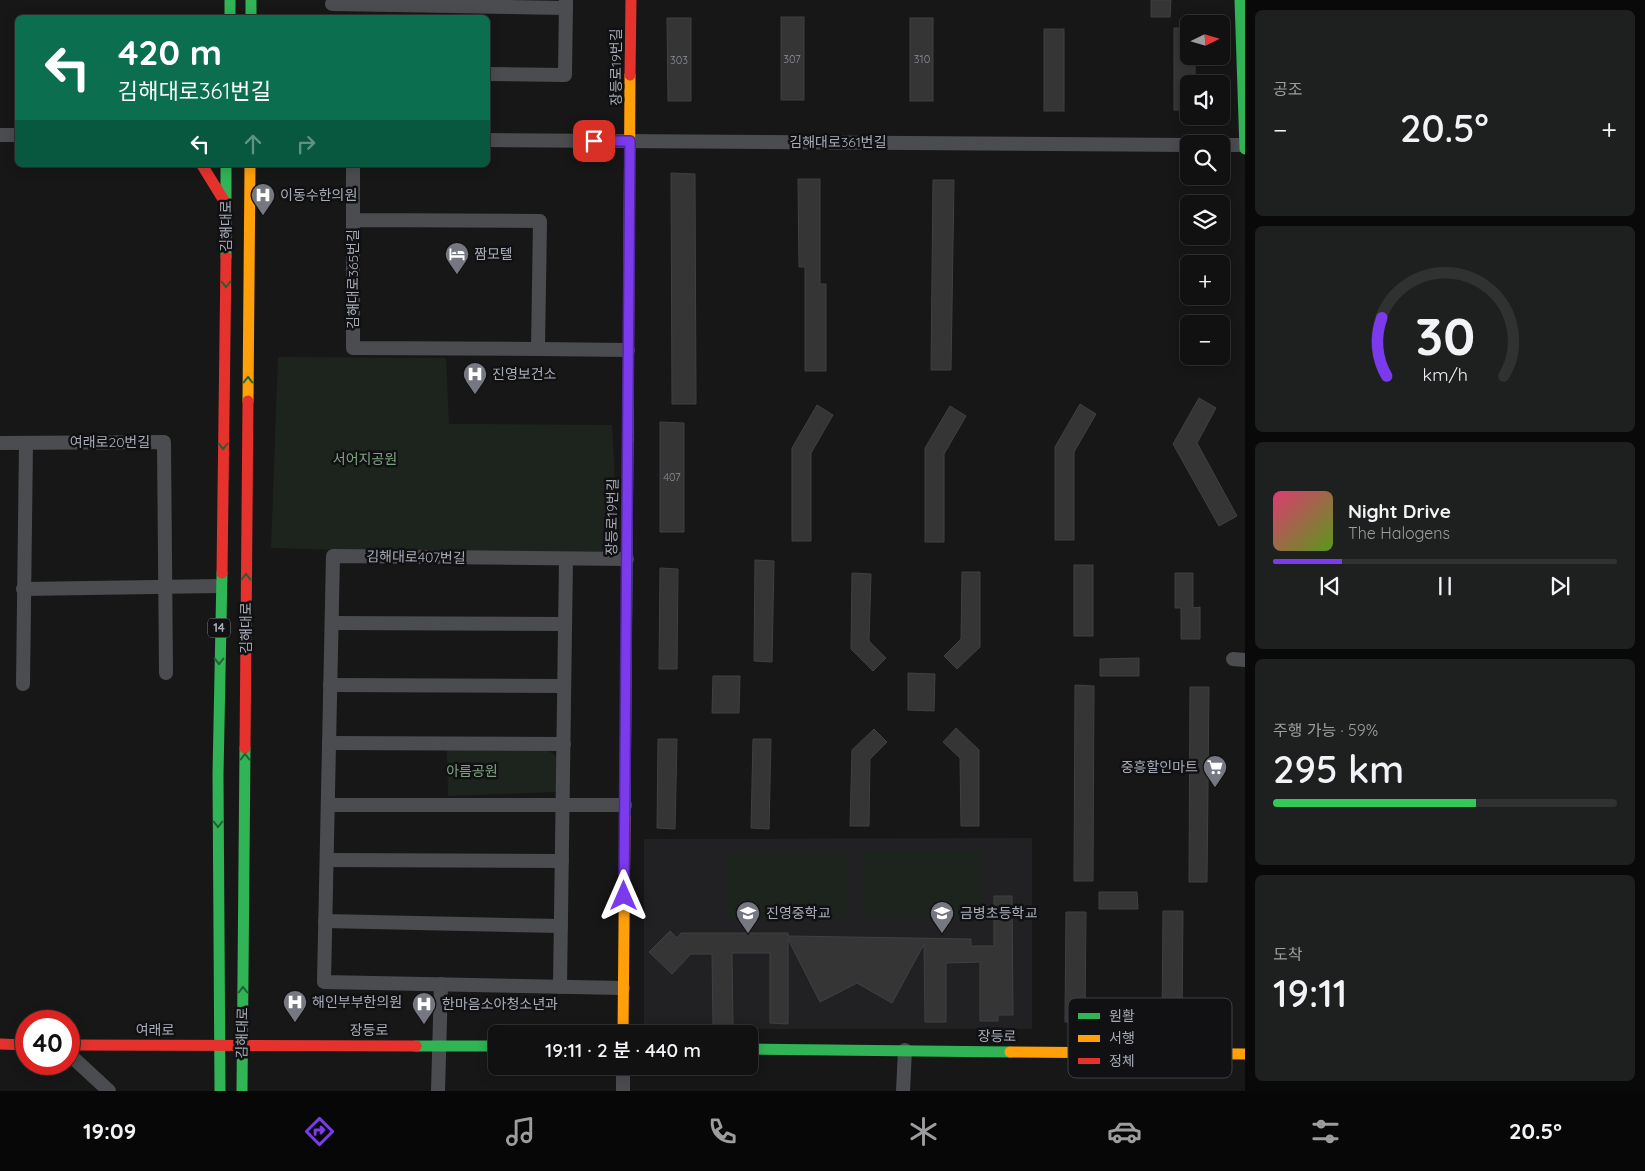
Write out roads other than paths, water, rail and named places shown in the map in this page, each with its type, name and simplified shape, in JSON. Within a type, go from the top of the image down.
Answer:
[{"type":"main road","points":[[230,0],[230,15]]},
{"type":"main road","points":[[251,0],[251,15]]},
{"type":"main road","name":"장등로19번길","points":[[623,1025],[631,0]]},
{"type":"main road","points":[[1240,0],[1245,149]]},
{"type":"main road","points":[[203,167],[226,204]]},
{"type":"main road","name":"김해대로","points":[[220,1091],[218,775],[226,324],[226,167]]},
{"type":"main road","name":"김해대로","points":[[242,1091],[250,167]]},
{"type":"main road","points":[[249,185],[262,167]]},
{"type":"main road","points":[[0,1044],[15,1044]]},
{"type":"main road","name":"여래로","points":[[80,1045],[242,1045]]},
{"type":"main road","name":"장등로","points":[[242,1045],[488,1046]]},
{"type":"main road","name":"장등로","points":[[758,1049],[1068,1052]]},
{"type":"main road","name":"장등로","points":[[1232,1054],[1245,1054]]},
{"type":"street","points":[[332,7],[566,4],[565,74],[490,74]]},
{"type":"street","points":[[0,135],[15,135]]},
{"type":"street","name":"김해대로361번길","points":[[490,140],[1180,145]]},
{"type":"street","points":[[1230,145],[1245,145]]},
{"type":"street","points":[[352,167],[353,220]]},
{"type":"street","name":"김해대로365번길","points":[[538,350],[540,221],[353,220],[353,348],[538,350],[628,350]]},
{"type":"street","name":"여래로20번길","points":[[0,443],[164,442],[166,587]]},
{"type":"street","points":[[23,684],[26,443]]},
{"type":"street","name":"김해대로407번길","points":[[623,988],[324,982],[333,556],[627,559]]},
{"type":"street","points":[[560,987],[566,559]]},
{"type":"street","points":[[23,588],[220,586]]},
{"type":"street","points":[[166,587],[166,672]]},
{"type":"street","points":[[332,624],[565,624]]},
{"type":"street","points":[[330,685],[564,686]]},
{"type":"street","points":[[329,743],[564,744]]},
{"type":"street","points":[[328,805],[624,805]]},
{"type":"street","points":[[327,860],[562,861]]},
{"type":"street","points":[[325,921],[561,926]]},
{"type":"street","points":[[438,1091],[442,984]]},
{"type":"street","points":[[903,1091],[905,1050]]},
{"type":"street","points":[[80,1064],[109,1091]]},
{"type":"street","points":[[623,1075],[623,1091]]},
{"type":"place","name":"이동수한의원","points":[[263,216]]},
{"type":"place","name":"짬모텔","points":[[457,275]]},
{"type":"place","name":"진영보건소","points":[[475,395]]},
{"type":"place","name":"중흥할인마트","points":[[1215,788]]},
{"type":"place","name":"진영중학교","points":[[748,934]]},
{"type":"place","name":"금병초등학교","points":[[942,934]]},
{"type":"place","name":"해인부부한의원","points":[[295,1023]]},
{"type":"place","name":"한마음소아청소년과","points":[[424,1025]]},
{"type":"park label","name":"서어지공원","points":[[365,459]]},
{"type":"park label","name":"아름공원","points":[[472,771]]}]
